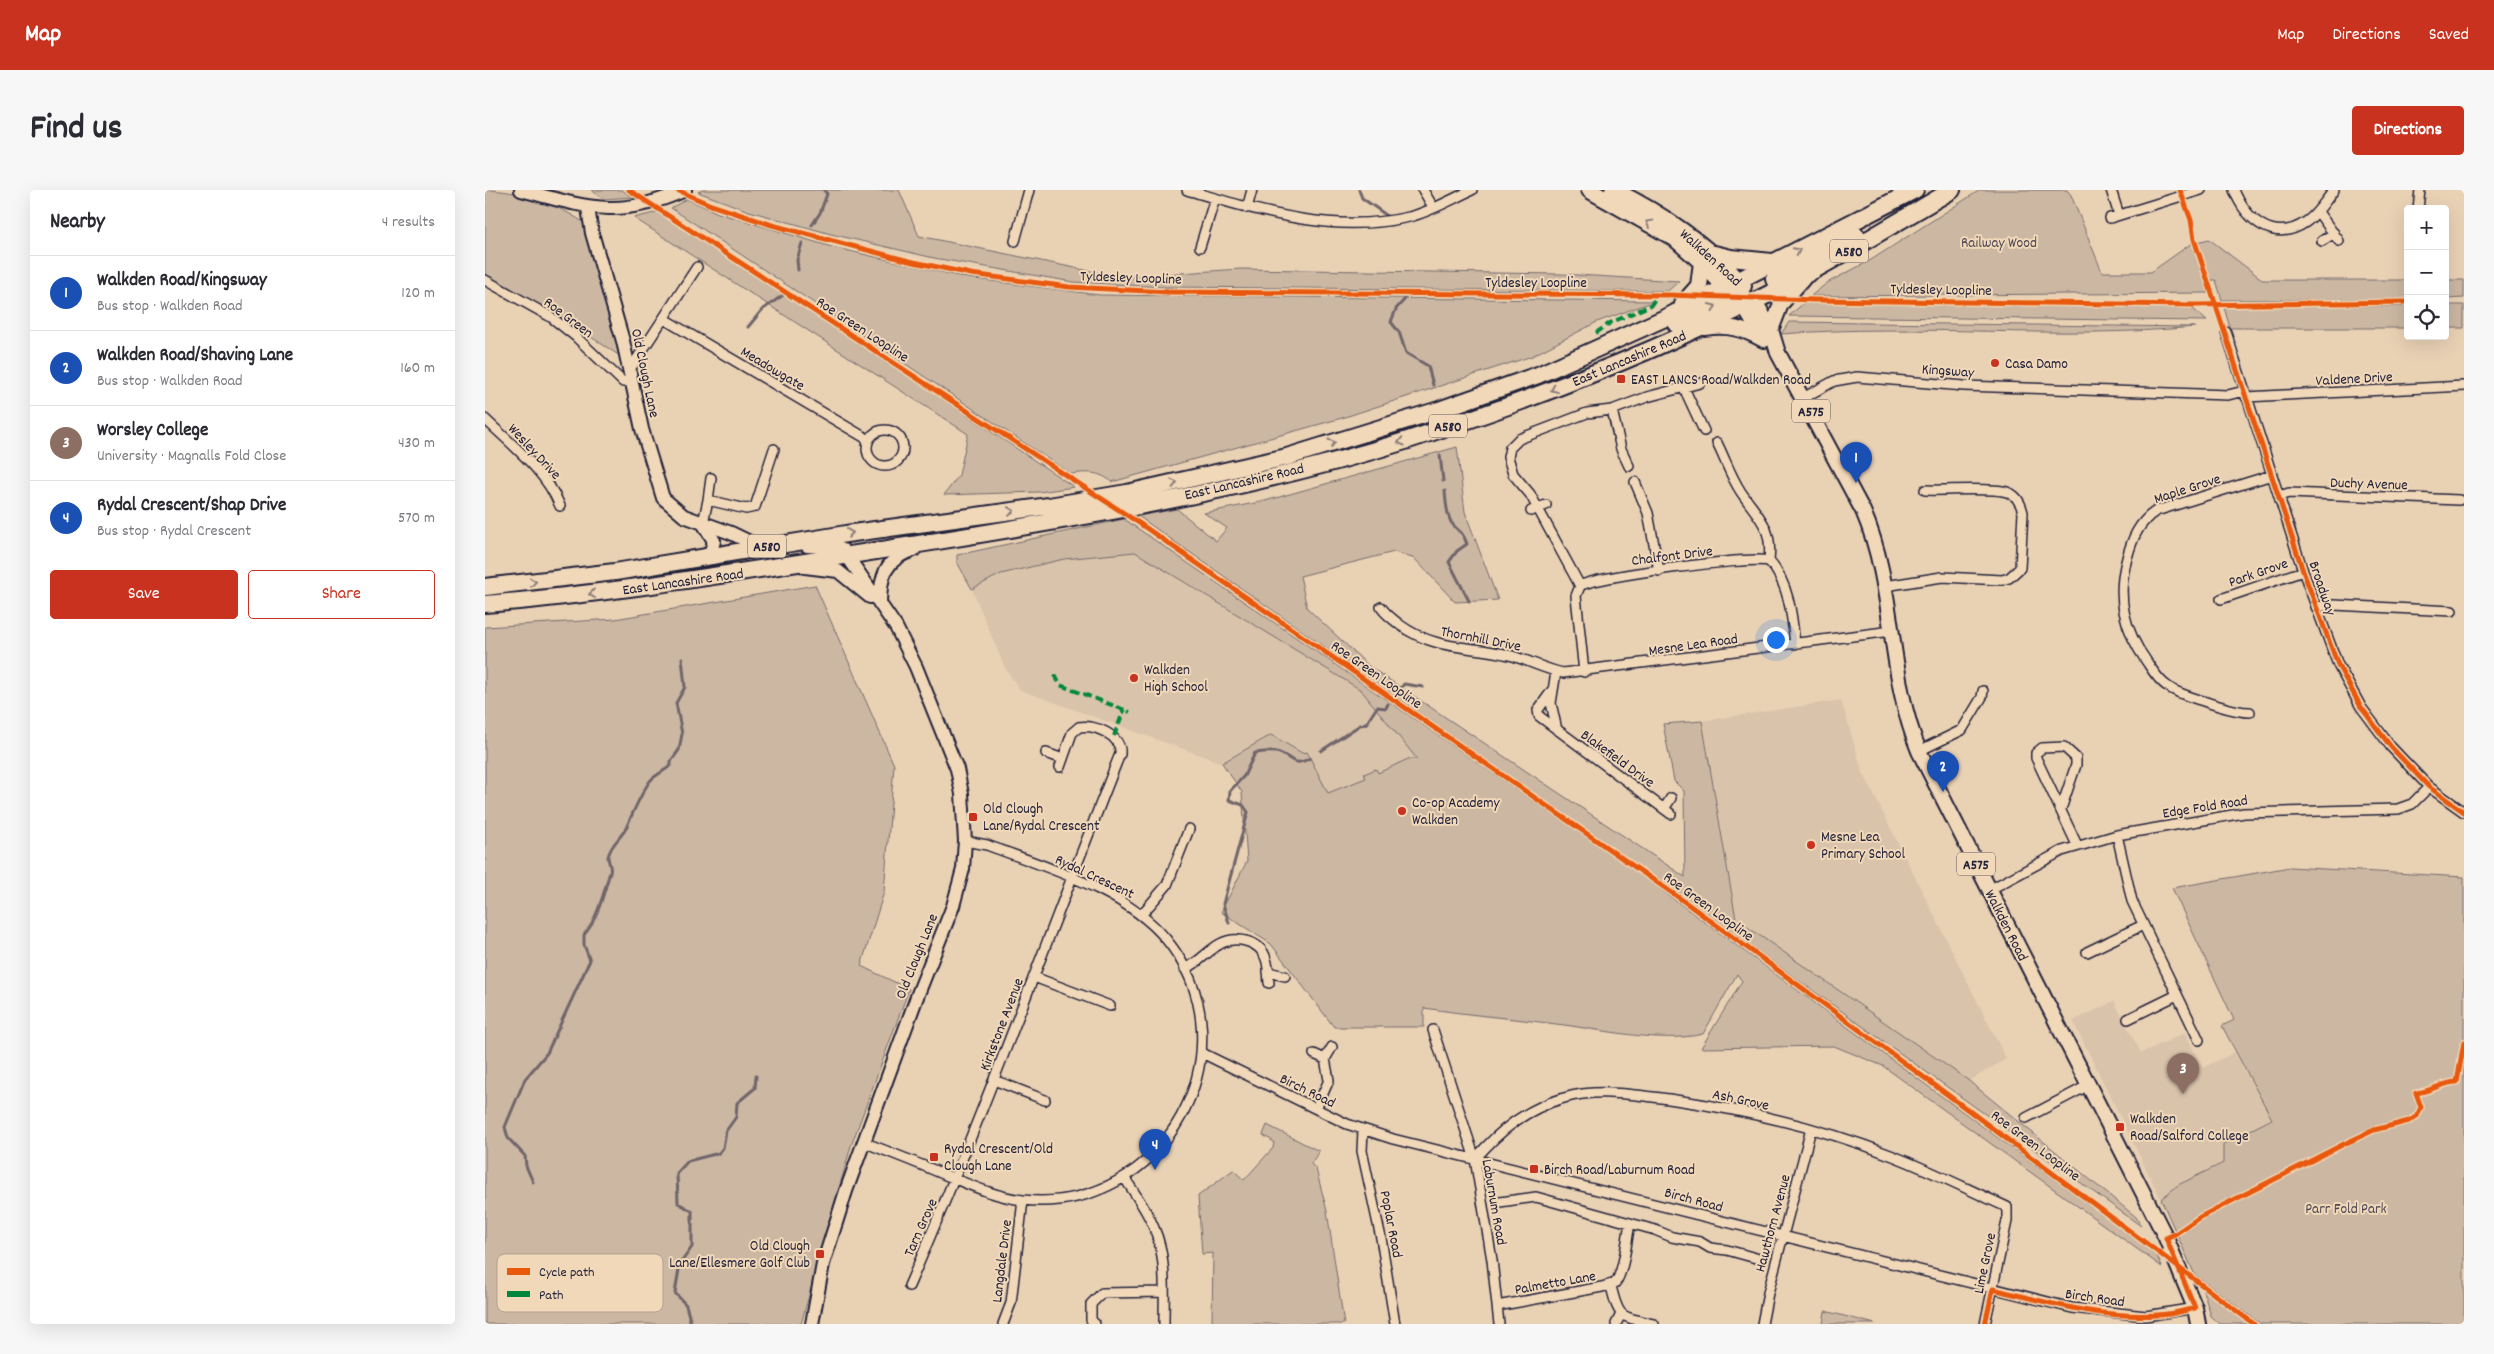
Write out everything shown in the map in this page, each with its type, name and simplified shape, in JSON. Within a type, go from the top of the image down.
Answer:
[{"type":"highway","name":"Walkden Road","points":[[1590,190],[1706,257]]},
{"type":"highway","name":"Walkden Road","points":[[1613,190],[1653,210],[1706,257],[1741,294]]},
{"type":"highway","name":"East Lancashire Road","points":[[485,604],[569,596],[772,568],[1070,518],[1257,480],[1403,441],[1542,394],[1696,329],[1741,294],[1775,262],[1915,190]]},
{"type":"highway","points":[[1439,410],[1474,403],[1534,383],[1655,334],[1741,294],[1934,192],[1942,190]]},
{"type":"highway","name":"East Lancashire Road","points":[[485,587],[606,573],[759,548],[1049,506],[1127,493],[1287,457],[1439,410],[1538,374],[1665,318],[1807,275],[1952,190]]},
{"type":"highway","points":[[1665,318],[1690,299],[1697,290],[1706,257],[1775,262]]},
{"type":"main road","points":[[1696,329],[1718,325],[1767,335],[1781,304],[1807,275]]},
{"type":"main road","name":"Walkden Road","points":[[1741,294],[1778,353],[1863,510],[1880,558],[1907,714],[1919,751],[2166,1238],[2199,1319]]},
{"type":"street","points":[[521,190],[588,208],[627,208],[658,201],[685,190]]},
{"type":"street","points":[[1015,241],[1029,190]]},
{"type":"street","points":[[1187,190],[1247,208],[1299,220],[1335,222],[1376,222],[1410,217],[1472,190]]},
{"type":"street","points":[[1247,208],[1253,190]]},
{"type":"street","points":[[1423,190],[1433,208]]},
{"type":"street","points":[[2111,190],[2119,215]]},
{"type":"street","points":[[2110,218],[2201,190]]},
{"type":"street","points":[[2234,190],[2239,203],[2254,222],[2263,227],[2285,230],[2296,227],[2318,212],[2334,190]]},
{"type":"street","points":[[2418,205],[2420,190]]},
{"type":"street","points":[[1200,247],[1215,198]]},
{"type":"street","name":"Old Clough Lane","points":[[588,208],[592,233],[618,323],[642,429],[663,498],[684,516],[731,532],[759,548]]},
{"type":"street","points":[[2318,212],[2337,237],[2322,241]]},
{"type":"street","points":[[630,376],[697,267]]},
{"type":"street","name":"Roe Green","points":[[485,280],[551,317],[575,336],[623,382],[630,376]]},
{"type":"street","name":"Meadowgate","points":[[664,319],[869,440]]},
{"type":"street","name":"Broadway","points":[[2226,332],[2303,571],[2338,665],[2361,707],[2391,747],[2429,787],[2464,812]]},
{"type":"street","name":"Kingsway","points":[[1803,398],[1834,381],[1857,377],[1964,386],[2245,394]]},
{"type":"street","points":[[1584,672],[1576,596],[1580,586],[1539,508],[1513,474],[1509,466],[1508,457],[1514,443],[1587,413],[1612,410],[1647,397],[1700,383]]},
{"type":"street","name":"Valdene Drive","points":[[2245,394],[2464,386]]},
{"type":"street","points":[[1684,388],[1705,431]]},
{"type":"street","points":[[1612,410],[1621,449],[1629,466]]},
{"type":"street","name":"Wesley Drive","points":[[485,419],[531,463],[555,492],[560,506]]},
{"type":"street","points":[[883,430],[894,432],[902,442],[903,453],[895,463],[884,466],[878,465],[869,457],[867,446],[869,440],[872,435],[883,430]]},
{"type":"street","points":[[1717,443],[1740,491],[1766,526],[1770,549],[1769,560],[1774,566],[1790,603],[1795,644]]},
{"type":"street","points":[[708,500],[746,509],[755,507],[774,448]]},
{"type":"street","name":"Maple Grove","points":[[2250,712],[2238,712],[2178,693],[2160,680],[2132,639],[2122,609],[2121,587],[2123,572],[2136,532],[2147,516],[2156,511],[2272,475]]},
{"type":"street","points":[[705,557],[711,551],[714,541],[703,523],[711,478]]},
{"type":"street","points":[[1635,482],[1648,513],[1659,571]]},
{"type":"street","points":[[1885,586],[1942,577],[2002,580],[2009,578],[2020,568],[2023,512],[2022,505],[2013,495],[1998,491],[1925,490]]},
{"type":"street","name":"Duchy Avenue","points":[[2279,496],[2289,493],[2459,500]]},
{"type":"street","points":[[880,604],[882,576],[894,559],[904,552],[957,538]]},
{"type":"street","points":[[759,548],[836,547],[848,556]]},
{"type":"street","name":"Old Clough Lane","points":[[812,1324],[823,1264],[863,1142],[953,906],[963,869],[965,841],[961,782],[949,746],[917,667],[896,627],[848,556]]},
{"type":"street","name":"Chalfont Drive","points":[[1580,586],[1592,580],[1753,559],[1769,560]]},
{"type":"street","name":"Old Clough Lane","points":[[772,568],[816,567],[838,571],[880,604]]},
{"type":"street","name":"Park Grove","points":[[2221,599],[2303,571]]},
{"type":"street","points":[[2316,607],[2334,605],[2452,611]]},
{"type":"street","name":"Thornhill Drive","points":[[1381,607],[1387,615],[1423,640],[1453,648],[1510,655],[1556,672]]},
{"type":"street","name":"Mesne Lea Road","points":[[1556,672],[1584,672],[1892,631]]},
{"type":"street","name":"Blakefield Drive","points":[[1556,672],[1552,716],[1557,730]]},
{"type":"street","name":"Blakefield Drive","points":[[1553,689],[1540,705],[1538,713],[1557,730],[1668,811],[1671,798]]},
{"type":"street","points":[[1919,751],[1962,730],[1983,691]]},
{"type":"street","name":"Kirkstone Avenue","points":[[955,1179],[1120,754],[1119,745],[1114,736],[1088,726],[1079,726],[1072,733],[1061,763],[1046,753]]},
{"type":"street","points":[[2061,809],[2076,765],[2076,758],[2064,748],[2042,748],[2036,753],[2036,758],[2077,845]]},
{"type":"street","name":"Edge Fold Road","points":[[1989,890],[2036,864],[2077,845],[2117,835],[2244,812],[2398,809],[2411,804],[2429,787]]},
{"type":"street","points":[[1142,914],[1167,885],[1189,829]]},
{"type":"street","points":[[2117,835],[2129,892],[2199,1040]]},
{"type":"street","name":"Rydal Crescent","points":[[863,1142],[985,1191],[1023,1200],[1058,1200],[1089,1194],[1125,1177],[1150,1158],[1182,1116],[1195,1087],[1201,1053],[1198,1005],[1185,969],[1167,940],[1142,914],[1114,897],[987,844],[965,841]]},
{"type":"street","points":[[2087,952],[2143,925]]},
{"type":"street","points":[[1185,969],[1195,965],[1223,942],[1236,939],[1259,948],[1266,959],[1269,983]]},
{"type":"street","points":[[1268,972],[1285,976]]},
{"type":"street","points":[[1034,977],[1110,1006]]},
{"type":"street","points":[[2128,1019],[2177,995]]},
{"type":"street","name":"Laburnum Road","points":[[1433,1030],[1475,1159],[1499,1324]]},
{"type":"street","points":[[1316,1109],[1329,1080],[1325,1059],[1332,1047]]},
{"type":"street","name":"Birch Road","points":[[1201,1053],[1363,1130],[1680,1209],[1782,1237],[2072,1308],[2128,1315],[2160,1315],[2199,1319]]},
{"type":"street","points":[[1313,1054],[1325,1059]]},
{"type":"street","points":[[994,1080],[1045,1100]]},
{"type":"street","points":[[2026,1118],[2089,1085]]},
{"type":"street","name":"Ash Grove","points":[[1475,1159],[1491,1140],[1517,1119],[1563,1098],[1587,1094],[1637,1095],[1707,1105],[1811,1130],[1892,1155],[2007,1207]]},
{"type":"street","name":"Poplar Road","points":[[1363,1130],[1362,1151],[1381,1238],[1395,1324]]},
{"type":"street","name":"Hawthorn Avenue","points":[[1762,1324],[1782,1237],[1811,1130]]},
{"type":"street","points":[[1125,1177],[1155,1228],[1161,1251],[1164,1324]]},
{"type":"street","name":"Tarn Grove","points":[[909,1286],[955,1179]]},
{"type":"street","points":[[1500,1202],[1513,1195],[1536,1197],[1630,1223],[1672,1237],[1700,1242],[1710,1248],[1749,1253],[1763,1260]]},
{"type":"street","name":"Langdale Drive","points":[[1003,1324],[1011,1303],[1023,1200]]},
{"type":"street","name":"Lime Grove","points":[[1985,1324],[2007,1221],[2007,1207]]},
{"type":"street","name":"Palmetto Lane","points":[[1497,1306],[1611,1286],[1618,1280],[1621,1273],[1630,1223]]},
{"type":"street","points":[[1611,1286],[1616,1309],[1621,1314],[1654,1324]]},
{"type":"street","points":[[1095,1324],[1091,1320],[1091,1304],[1102,1293],[1164,1292]]},
{"type":"street","points":[[1616,1324],[1621,1314]]},
{"type":"shaded area","name":"Co-op Academy Walkden","points":[[1134,552],[1361,690],[1418,760],[1703,1034],[1685,1038],[1594,1031],[1557,1024],[1465,1015],[1302,753],[1271,735],[1222,763],[1020,690],[1005,668],[972,589],[1001,574],[1064,559]]},
{"type":"shaded area","name":"Mesne Lea Primary School","points":[[1841,700],[1862,771],[2006,1059],[1969,1081],[1736,919],[1702,721]]},
{"type":"shaded area","points":[[2114,1001],[2141,1053],[2185,1033],[2203,1068],[2235,1052],[2272,1119],[2223,1144],[2223,1162],[2178,1185],[2161,1199],[2073,1021]]},
{"type":"green space","points":[[485,190],[510,192],[536,199],[561,209],[583,222],[620,356],[556,314],[485,274]]},
{"type":"green space","points":[[591,190],[622,190],[632,197],[604,199]]},
{"type":"green space","points":[[703,190],[899,190],[919,236],[1119,277],[1241,269],[1561,274],[1679,281],[1668,291],[1165,287],[1073,282],[934,258],[831,234],[749,211],[698,192]]},
{"type":"green space","name":"Railway Wood","points":[[1980,190],[2067,190],[2071,195],[2102,272],[2151,272],[2192,243],[2209,239],[2263,280],[2404,280],[2404,299],[2222,300],[2216,280],[2204,280],[2208,293],[1811,296],[1827,283],[1871,260]]},
{"type":"green space","points":[[687,199],[718,213],[832,247],[967,278],[1100,295],[1655,301],[1597,322],[1532,356],[1342,418],[1112,482],[1093,473],[1071,474],[671,208]]},
{"type":"green space","points":[[658,212],[665,213],[1074,487],[1039,492],[944,495],[959,475],[968,434],[634,218]]},
{"type":"green space","points":[[2449,280],[2464,280],[2464,298],[2449,299]]},
{"type":"green space","points":[[1805,302],[2192,308],[2207,321],[1789,316]]},
{"type":"green space","points":[[2449,305],[2464,305],[2464,328],[2449,328]]},
{"type":"green space","points":[[2404,306],[2404,328],[2230,328],[2224,307]]},
{"type":"green space","points":[[1789,322],[2195,327],[2144,331],[2092,332],[1885,330],[1781,334]]},
{"type":"green space","points":[[1457,447],[1465,512],[1498,600],[1455,602],[1415,559],[1394,552],[1300,576],[1307,608],[1370,667],[1685,877],[1684,791],[1674,781],[1663,724],[1702,721],[1736,919],[1969,1081],[2136,1217],[2141,1226],[1688,901],[1138,516],[1177,509],[1216,541],[1227,528],[1204,513],[1265,501]]},
{"type":"green space","name":"Co-op Academy Walkden","points":[[1124,519],[1645,878],[2156,1254],[2162,1267],[1883,1066],[1834,1046],[1701,1048],[1742,981],[1737,974],[1703,1034],[1686,1037],[1629,1035],[1424,1008],[1424,1027],[1334,1027],[1271,944],[1221,912],[1247,861],[1242,792],[1222,763],[1271,735],[1302,753],[1307,752],[1328,793],[1366,778],[1364,774],[1376,769],[1378,773],[1408,759],[1417,759],[1361,690],[1135,552],[1064,559],[1001,574],[972,589],[957,562],[957,555]]},
{"type":"green space","points":[[815,585],[894,765],[884,892],[861,966],[909,989],[851,1146],[801,1324],[485,1324],[485,627],[615,619]]},
{"type":"green space","name":"Parr Fold Park","points":[[2290,867],[2464,877],[2464,1324],[2261,1324],[2195,1275],[2161,1199],[2178,1185],[2223,1163],[2223,1144],[2272,1119],[2222,1026],[2234,1020],[2172,888]]},
{"type":"green space","points":[[1267,1125],[1319,1151],[1311,1164],[1316,1169],[1327,1211],[1344,1324],[1212,1324],[1213,1253],[1202,1254],[1198,1196],[1233,1170],[1244,1180],[1273,1148],[1274,1142],[1263,1135]]},
{"type":"green space","points":[[2202,1288],[2250,1324],[2220,1324],[2211,1316]]},
{"type":"green space","points":[[1825,1311],[1875,1324],[1823,1324]]},
{"type":"waterway","points":[[812,225],[820,213],[827,194],[824,190]]},
{"type":"waterway","points":[[1359,190],[1362,198],[1386,215]]},
{"type":"waterway","points":[[798,270],[797,260],[802,243]]},
{"type":"waterway","points":[[748,327],[762,310],[786,293]]},
{"type":"waterway","points":[[1405,299],[1396,309],[1391,322],[1399,332],[1406,353],[1428,366],[1433,385]]},
{"type":"waterway","points":[[1440,455],[1443,481]]},
{"type":"waterway","points":[[1445,491],[1449,518],[1453,525],[1462,533],[1467,544],[1457,551],[1449,562],[1469,601]]},
{"type":"waterway","points":[[533,1182],[526,1166],[525,1156],[508,1138],[505,1127],[525,1079],[547,1053],[590,960],[584,945],[584,935],[597,913],[603,896],[610,870],[609,853],[626,828],[650,781],[671,765],[671,761],[679,750],[682,734],[676,703],[685,687],[682,658]]},
{"type":"waterway","points":[[1396,694],[1404,684],[1423,687]]},
{"type":"waterway","points":[[1321,751],[1360,725],[1366,724],[1377,707],[1386,708],[1388,704]]},
{"type":"waterway","points":[[1229,923],[1223,904],[1248,812],[1243,805],[1229,800],[1230,791],[1244,776],[1255,753],[1276,752],[1295,762],[1310,758]]},
{"type":"waterway","points":[[691,1324],[686,1305],[675,1293],[680,1264],[692,1247],[692,1211],[678,1203],[677,1173],[688,1161],[719,1153],[723,1148],[726,1131],[736,1117],[737,1103],[755,1088],[756,1076]]},
{"type":"marked path","points":[[1596,333],[1610,323],[1651,305],[1655,299],[1654,295]]},
{"type":"marked path","points":[[1055,675],[1060,685],[1130,712]]},
{"type":"marked path","points":[[1114,736],[1124,710]]},
{"type":"cycle path","name":"Roe Green Loopline","points":[[629,190],[1139,523],[1678,897],[1948,1095],[2254,1324]]},
{"type":"cycle path","name":"Tyldesley Loopline","points":[[677,190],[711,205],[772,225],[909,261],[971,274],[1069,287],[1168,292],[1668,295],[1815,300],[2194,305],[2404,302]]},
{"type":"cycle path","points":[[2180,190],[2191,220],[2194,239],[2303,571],[2338,665],[2361,707],[2391,747],[2429,787],[2464,812]]},
{"type":"cycle path","points":[[1985,1324],[1993,1289],[2095,1312],[2136,1316],[2162,1315],[2195,1308],[2166,1238],[2200,1217],[2342,1145],[2374,1130],[2409,1121],[2417,1116],[2421,1107],[2416,1093],[2457,1082],[2464,1042]]},
{"type":"place","name":"Casa Damo","points":[[1995,363]]},
{"type":"place","name":"EAST LANCS Road/Walkden Road","points":[[1621,379]]},
{"type":"place","name":"Walkden Road/Kingsway","points":[[1856,483]]},
{"type":"place","name":"Walkden High School","points":[[1134,678]]},
{"type":"place","name":"Walkden Road/Shaving Lane","points":[[1943,792]]},
{"type":"place","name":"Co-op Academy Walkden","points":[[1402,811]]},
{"type":"place","name":"Old Clough Lane/Rydal Crescent","points":[[973,817]]},
{"type":"place","name":"Mesne Lea Primary School","points":[[1811,845]]},
{"type":"place","name":"Worsley College","points":[[2183,1094]]},
{"type":"place","name":"Walkden Road/Salford College","points":[[2120,1127]]},
{"type":"place","name":"Rydal Crescent/Old Clough Lane","points":[[934,1157]]},
{"type":"place","name":"Birch Road/Laburnum Road","points":[[1534,1169]]},
{"type":"place","name":"Rydal Crescent/Shap Drive","points":[[1155,1170]]},
{"type":"place","name":"Old Clough Lane/Ellesmere Golf Club","points":[[820,1254]]}]
